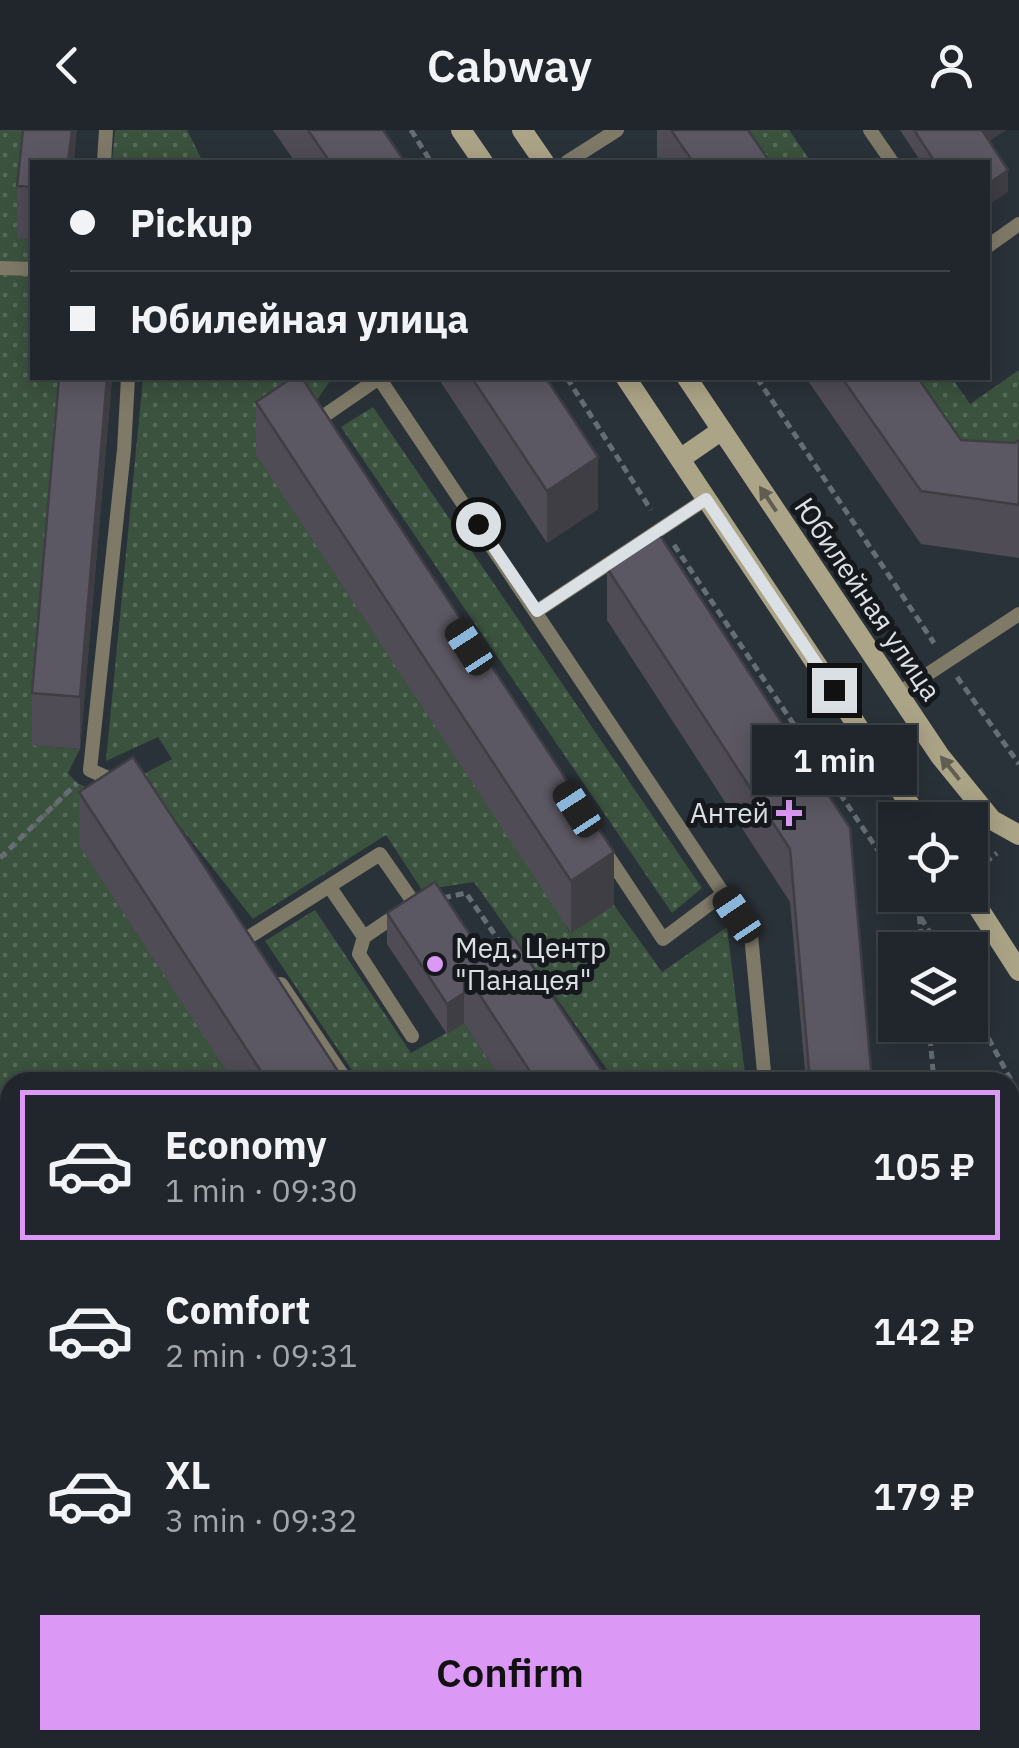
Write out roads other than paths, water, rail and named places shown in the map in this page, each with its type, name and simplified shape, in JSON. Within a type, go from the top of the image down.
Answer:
[{"type":"street","points":[[462,130],[482,160]]},
{"type":"street","points":[[522,130],[543,160]]},
{"type":"street","points":[[627,380],[908,802]]},
{"type":"street","name":"Юбилейная улица","points":[[688,380],[940,756],[992,820],[1019,835]]},
{"type":"street","points":[[680,459],[722,430]]},
{"type":"street","points":[[981,912],[1019,971]]},
{"type":"lane","points":[[104,160],[106,130]]},
{"type":"lane","points":[[571,160],[618,130]]},
{"type":"lane","points":[[870,130],[891,160]]},
{"type":"lane","points":[[990,245],[1019,224]]},
{"type":"lane","points":[[0,268],[30,269]]},
{"type":"lane","points":[[128,380],[90,770],[128,788]]},
{"type":"lane","points":[[329,436],[318,420],[376,380]]},
{"type":"lane","points":[[380,380],[751,936],[764,1072]]},
{"type":"lane","points":[[537,611],[706,499]]},
{"type":"lane","points":[[898,693],[1019,614]]},
{"type":"lane","points":[[598,842],[663,939],[723,894]]},
{"type":"lane","points":[[249,937],[380,854],[414,904],[364,937],[359,954],[412,1036]]},
{"type":"lane","points":[[329,886],[364,937]]},
{"type":"lane","points":[[237,922],[260,953]]},
{"type":"lane","points":[[270,969],[340,1072]]},
{"type":"place","name":"Антей","points":[[789,813]]},
{"type":"place","name":"Мед. Центр \"Панацея\"","points":[[435,964]]}]
